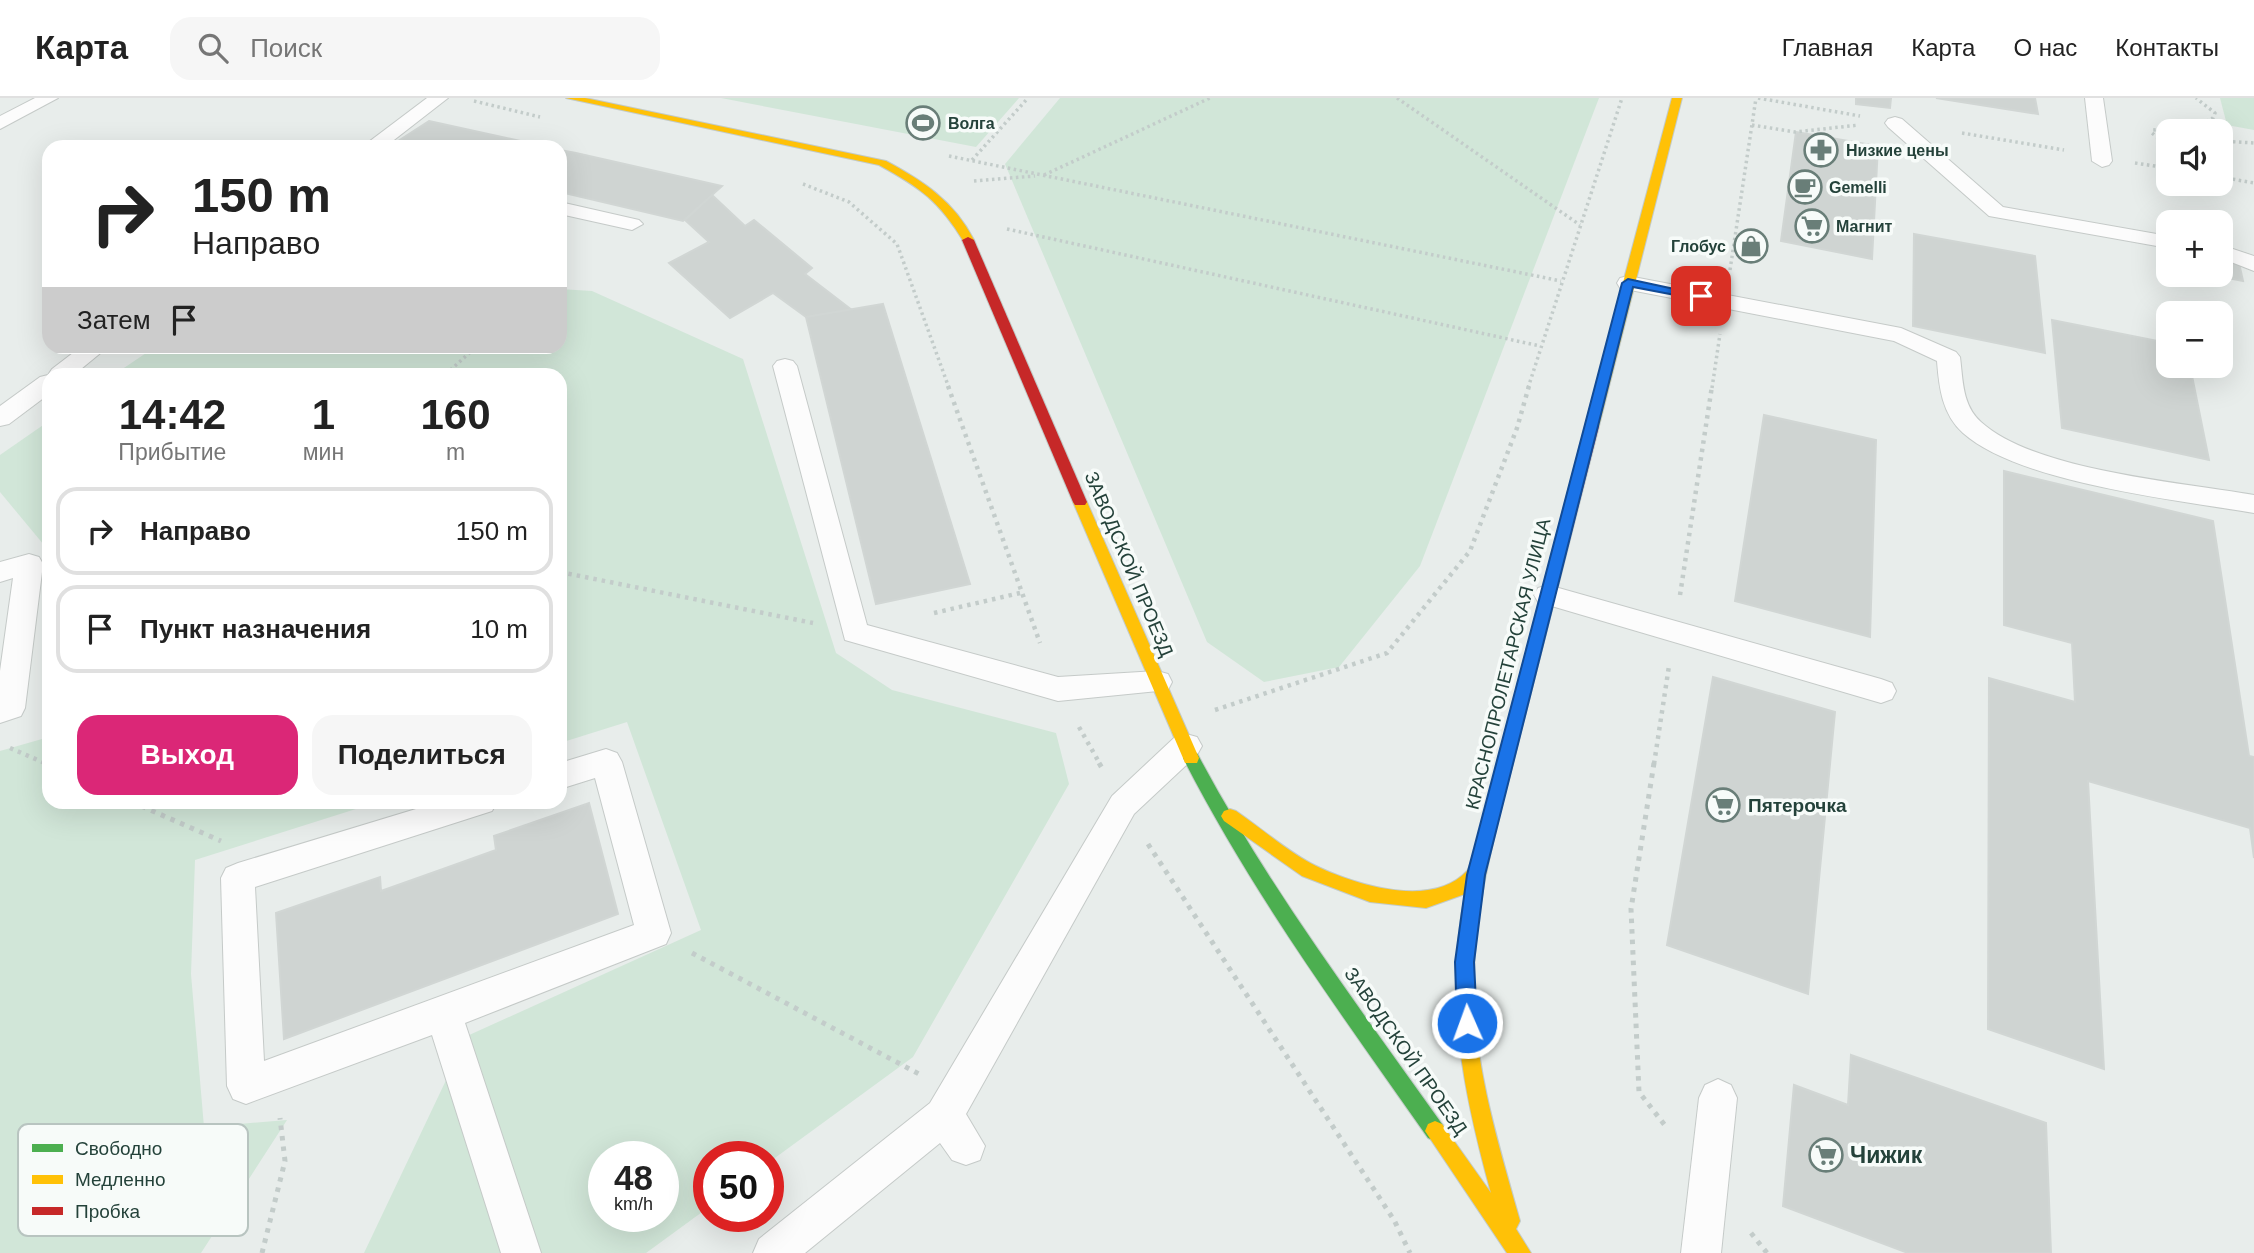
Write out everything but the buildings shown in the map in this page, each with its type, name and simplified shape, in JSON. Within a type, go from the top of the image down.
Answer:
[{"type":"street","name":"ЗАВОДСКОЙ ПРОЕЗД","points":[[571,98],[882,163],[924,186],[959,218],[1180,735],[1214,805],[1291,924],[1518,1250]]},
{"type":"street","name":"КРАСНОПРОЛЕТАРСКАЯ УЛИЦА","points":[[1518,1250],[1488,1138],[1467,1023],[1465,962],[1476,875],[1677,98]]},
{"type":"street","points":[[1214,805],[1308,871],[1370,894],[1426,900],[1453,892],[1476,875]]},
{"type":"lane","points":[[0,123],[49,98]]},
{"type":"lane","points":[[382,140],[439,98]]},
{"type":"lane","points":[[2094,98],[2102,160]]},
{"type":"lane","points":[[1895,123],[1997,212],[2156,240]]},
{"type":"lane","points":[[567,210],[632,224]]},
{"type":"lane","points":[[2233,256],[2254,264]]},
{"type":"lane","points":[[1628,283],[1901,335],[1948,357],[1953,400],[1971,427],[2014,455],[2100,477],[2254,504]]},
{"type":"lane","points":[[68,368],[87,354]]},
{"type":"lane","points":[[785,366],[855,632],[1058,689],[1157,682]]},
{"type":"lane","points":[[0,418],[42,388]]},
{"type":"lane","points":[[0,572],[29,564],[10,708],[0,711]]},
{"type":"lane","points":[[1548,595],[1881,691]]},
{"type":"lane","points":[[773,1253],[955,1131],[1122,805],[1180,735]]},
{"type":"lane","points":[[459,809],[238,878],[246,1086],[444,1014],[654,933],[606,762],[567,774]]},
{"type":"lane","points":[[444,1014],[521,1253]]},
{"type":"lane","points":[[1701,1253],[1718,1098]]},
{"type":"path","points":[[972,160],[1028,98]]},
{"type":"path","points":[[1043,176],[1210,98]]},
{"type":"path","points":[[1397,98],[1580,225]]},
{"type":"path","points":[[1180,735],[1387,653],[1470,551],[1517,428],[1540,346],[1622,98]]},
{"type":"path","points":[[1639,1092],[1631,909],[1756,98]]},
{"type":"path","points":[[2196,98],[2215,113],[2211,119]]},
{"type":"path","points":[[473,101],[540,117]]},
{"type":"path","points":[[1752,125],[1795,132],[1861,125]]},
{"type":"path","points":[[2233,142],[2254,143]]},
{"type":"path","points":[[924,186],[1043,176],[1562,281]]},
{"type":"path","points":[[2233,179],[2254,183]]},
{"type":"path","points":[[792,180],[849,202],[897,244],[1020,593]]},
{"type":"path","points":[[959,218],[1540,346]]},
{"type":"path","points":[[453,368],[468,354]]},
{"type":"path","points":[[567,573],[855,632]]},
{"type":"path","points":[[1058,689],[1122,805],[1394,1220],[1410,1253]]},
{"type":"path","points":[[0,743],[42,762]]},
{"type":"path","points":[[148,809],[279,866]]},
{"type":"path","points":[[654,933],[927,1079]]},
{"type":"path","points":[[262,1253],[285,1161],[275,1075]]},
{"type":"green space","name":"Волга","points":[[721,98],[1019,98],[976,147]]},
{"type":"green space","points":[[1060,98],[1599,98],[1420,566],[1339,667],[1264,682],[1207,642],[1005,164]]},
{"type":"green space","points":[[2220,98],[2254,98],[2254,130],[2233,126],[2233,119],[2225,119]]},
{"type":"green space","points":[[567,289],[592,291],[743,359],[836,653],[892,690],[1056,733],[1069,784],[913,1057],[784,1151],[784,1141],[693,1141],[693,1219],[679,1229],[679,1141],[588,1141],[588,1232],[675,1232],[646,1253],[364,1253],[467,1036],[701,930],[627,722],[567,741],[567,368],[124,368],[145,354],[567,354]]},
{"type":"green space","points":[[42,426],[42,543],[0,492],[0,455]]},
{"type":"green space","points":[[42,739],[42,809],[356,809],[195,860],[191,974],[204,1124],[18,1124],[18,1236],[212,1236],[201,1253],[0,1253],[0,751]]},
{"type":"green space","points":[[287,1120],[248,1180],[248,1124],[240,1124]]},
{"type":"traffic: fast","points":[[1191,758],[1275,903],[1435,1131]]},
{"type":"traffic: slow","points":[[571,98],[882,163],[909,178],[943,203],[953,214],[968,240]]},
{"type":"traffic: slow","points":[[1592,426],[1677,98]]},
{"type":"traffic: slow","points":[[1080,502],[1191,758]]},
{"type":"traffic: slow","points":[[1509,747],[1473,899],[1464,992],[1473,1079],[1509,1221]]},
{"type":"traffic: slow","points":[[1230,816],[1308,871],[1370,894],[1426,900],[1453,892],[1476,875]]},
{"type":"traffic: slow","points":[[1435,1131],[1520,1253]]},
{"type":"traffic: jam","points":[[968,240],[1080,502]]},
{"type":"traffic: jam","points":[[1509,747],[1592,426]]},
{"type":"place","name":"Волга","points":[[923,123]]},
{"type":"place","name":"Низкие цены","points":[[1821,150]]},
{"type":"place","name":"Gemelli","points":[[1805,187]]},
{"type":"place","name":"Магнит","points":[[1812,226]]},
{"type":"place","name":"Глобус","points":[[1751,246]]},
{"type":"place","name":"Пятерочка","points":[[1723,805]]},
{"type":"place","name":"Чижик","points":[[1826,1155]]},
{"type":"route","points":[[1467,1023],[1465,962],[1476,875],[1628,283],[1701,296]]}]
